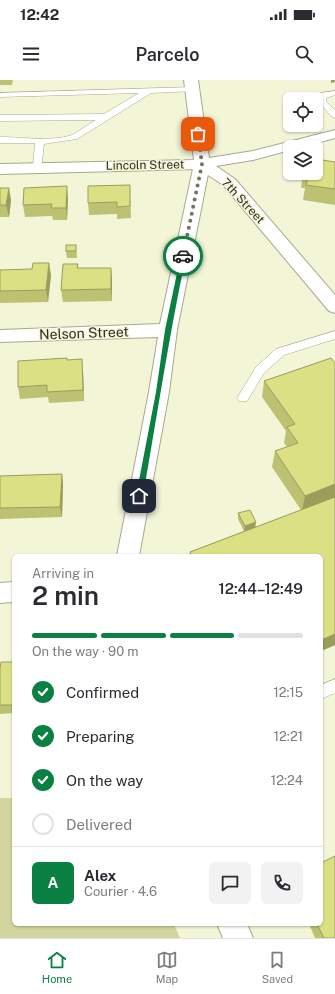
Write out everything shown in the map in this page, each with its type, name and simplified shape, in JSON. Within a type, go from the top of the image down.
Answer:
[{"type":"street","points":[[128,554],[159,392],[168,330],[202,164],[192,84]]},
{"type":"street","name":"Lincoln Street","points":[[0,169],[202,164],[253,155],[335,134]]},
{"type":"street","name":"7th Street","points":[[202,164],[228,182],[335,307]]},
{"type":"street","name":"Nelson Street","points":[[0,336],[168,330]]},
{"type":"street","points":[[0,593],[12,592]]},
{"type":"street","points":[[233,926],[238,938]]},
{"type":"lane","points":[[0,95],[148,90],[192,84]]},
{"type":"lane","points":[[0,140],[33,140],[40,142],[74,138],[148,90]]},
{"type":"lane","points":[[335,93],[324,96],[322,101],[335,115]]},
{"type":"lane","points":[[0,118],[106,117]]},
{"type":"lane","points":[[38,168],[40,142]]},
{"type":"lane","points":[[243,398],[260,370],[280,352],[335,335]]},
{"type":"lane","points":[[323,691],[335,686]]},
{"type":"green space","points":[[0,798],[12,798],[12,926],[175,926],[180,938],[0,938]]},
{"type":"building","points":[[323,160],[335,162],[335,189],[306,185],[307,180],[323,180]]},
{"type":"building","points":[[130,185],[130,206],[117,207],[117,202],[88,203],[88,186]]},
{"type":"building","points":[[67,186],[66,208],[51,208],[52,204],[23,205],[24,188]]},
{"type":"building","points":[[0,188],[9,188],[6,205],[0,205]]},
{"type":"building","points":[[66,245],[76,245],[76,251],[66,251]]},
{"type":"building","points":[[33,263],[49,263],[46,290],[0,291],[0,270],[32,269]]},
{"type":"building","points":[[63,264],[78,264],[77,268],[111,268],[111,289],[61,290]]},
{"type":"building","points":[[67,358],[67,360],[82,359],[83,390],[47,392],[47,385],[18,387],[18,361]]},
{"type":"building","points":[[331,358],[335,363],[335,484],[305,496],[275,451],[298,443],[287,427],[295,424],[264,381]]},
{"type":"building","points":[[62,474],[60,507],[0,508],[0,476]]},
{"type":"building","points":[[335,497],[335,634],[323,639],[323,554],[191,554],[190,552]]},
{"type":"building","points":[[250,510],[256,522],[245,526],[238,513]]},
{"type":"building","points":[[1,662],[12,662],[12,705],[0,705]]},
{"type":"building","points":[[335,856],[335,938],[324,938],[318,926],[323,926],[323,862]]},
{"type":"way so far","points":[[183,256],[202,164],[198,134]]},
{"type":"route","points":[[139,496],[159,392],[168,330],[183,256]]}]
